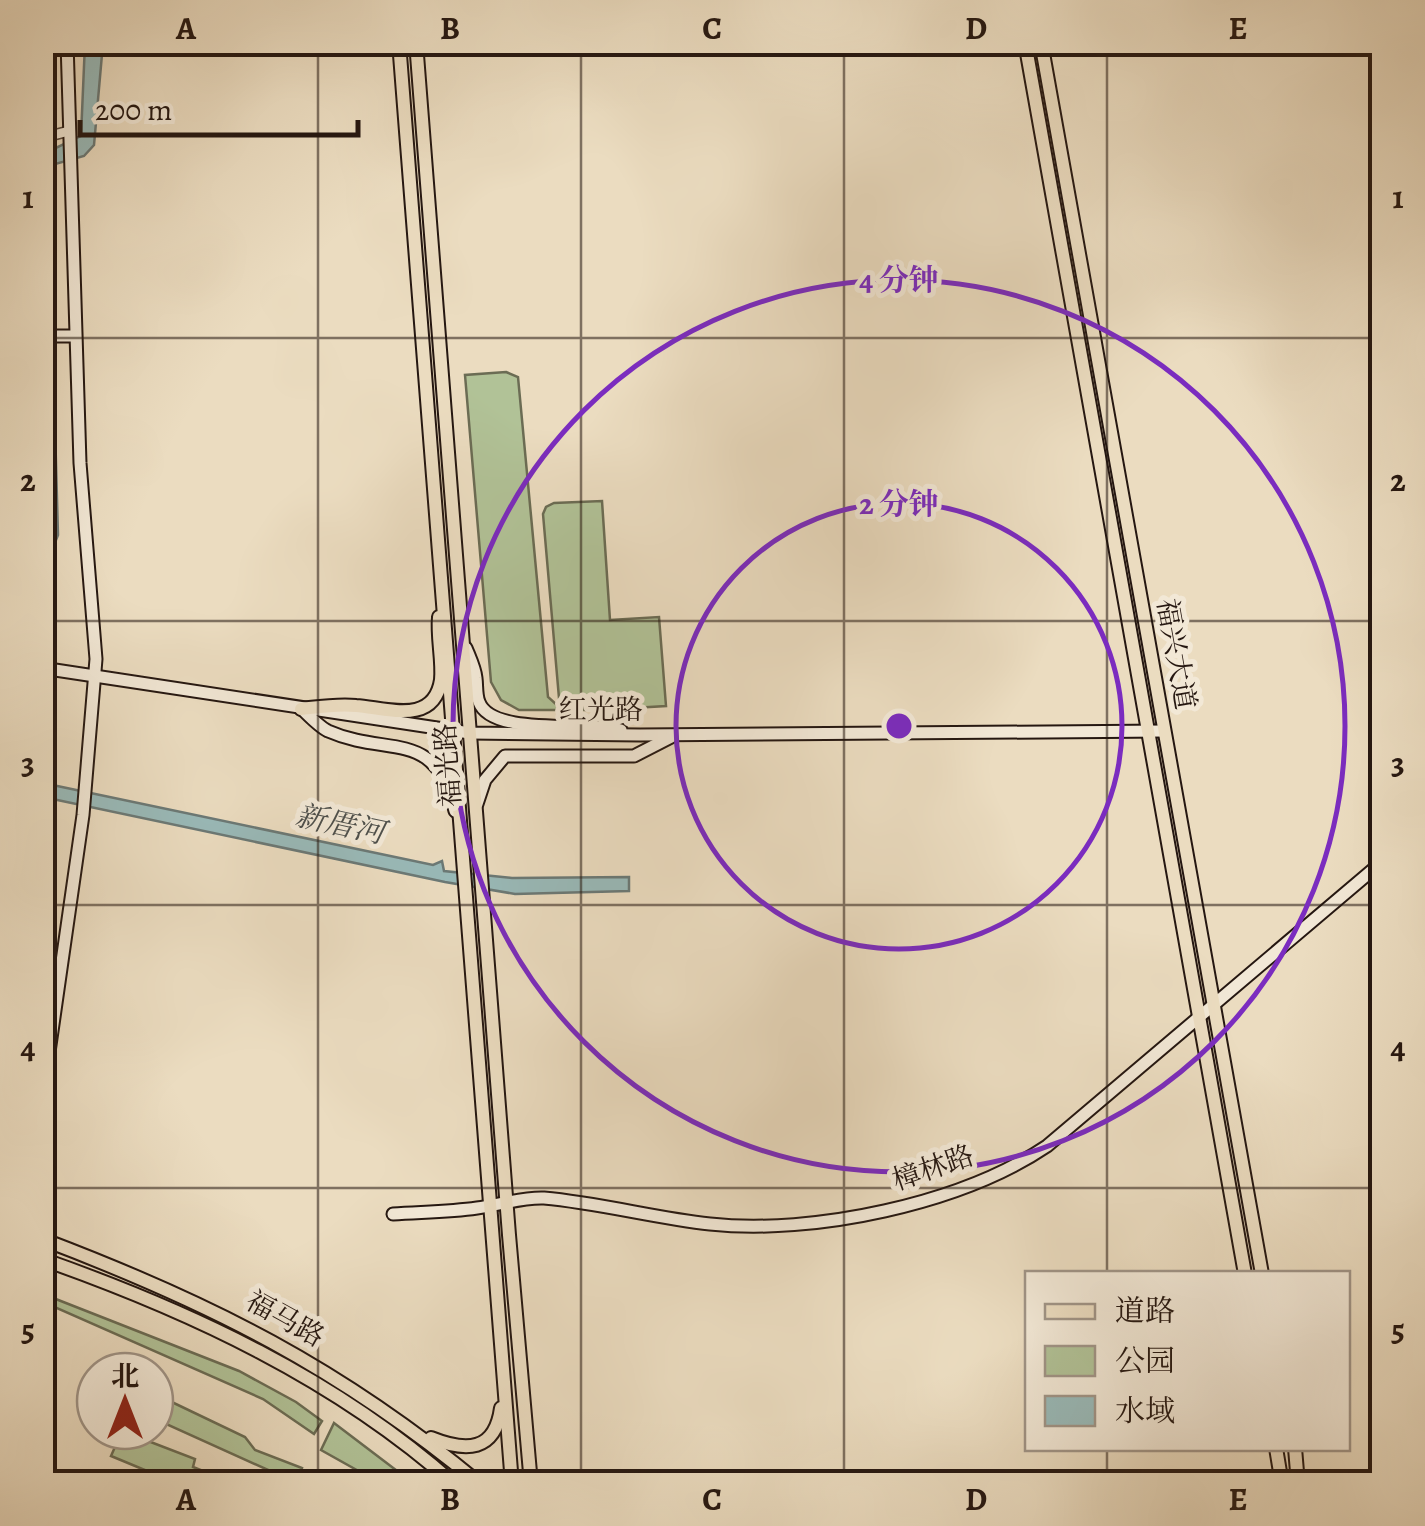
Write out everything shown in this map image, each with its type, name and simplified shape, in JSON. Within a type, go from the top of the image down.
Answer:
[{"type":"main road","name":"福光路","points":[[400,42],[512,1483]]},
{"type":"main road","name":"福光路","points":[[416,42],[531,1484]]},
{"type":"main road","name":"福兴大道","points":[[1024,42],[1245,1271]]},
{"type":"main road","name":"福兴大道","points":[[1041,42],[1261,1271]]},
{"type":"main road","points":[[301,709],[354,706],[406,713],[423,708],[440,681],[438,634],[442,590]]},
{"type":"main road","name":"福马路","points":[[42,1239],[140,1276],[245,1325],[346,1383],[480,1484]]},
{"type":"main road","name":"福马路","points":[[42,1259],[142,1294],[280,1362],[364,1414],[454,1484]]},
{"type":"main road","points":[[413,1432],[457,1448],[481,1444],[498,1422],[503,1376]]},
{"type":"main road","points":[[528,1435],[544,1484]]},
{"type":"main road","points":[[1276,1451],[1282,1484]]},
{"type":"main road","points":[[1295,1451],[1298,1484]]},
{"type":"main road","points":[[430,1462],[444,1484]]},
{"type":"street","points":[[42,1101],[83,815],[96,649],[80,463],[67,42]]},
{"type":"street","points":[[42,138],[69,135]]},
{"type":"street","points":[[42,336],[74,336]]},
{"type":"street","points":[[463,640],[476,674],[479,704],[492,717],[534,726],[596,726],[640,735]]},
{"type":"street","name":"红光路","points":[[42,668],[470,733],[1164,731]]},
{"type":"street","points":[[301,709],[326,730],[415,750],[433,762],[448,784],[458,825]]},
{"type":"street","points":[[476,808],[486,780],[506,756],[634,756],[674,735]]},
{"type":"street","name":"樟林路","points":[[393,1214],[550,1199],[744,1227],[825,1223],[864,1216],[960,1187],[1030,1157],[1068,1129],[1382,862]]},
{"type":"green space","points":[[506,372],[518,377],[548,697],[558,706],[615,710],[519,710],[501,700],[491,682],[465,375]]},
{"type":"green space","points":[[602,501],[610,620],[659,617],[666,706],[616,709],[615,698],[559,698],[543,514],[554,503]]},
{"type":"green space","points":[[43,1294],[239,1371],[322,1421],[314,1434],[263,1399],[175,1360],[175,1351],[154,1351],[43,1302]]},
{"type":"green space","points":[[175,1404],[245,1437],[255,1450],[302,1468],[297,1483],[175,1428]]},
{"type":"green space","points":[[334,1423],[413,1483],[380,1483],[321,1450]]},
{"type":"green space","points":[[113,1451],[174,1451],[195,1459],[193,1467],[233,1483],[176,1483],[111,1456]]},
{"type":"water","points":[[85,43],[103,43],[94,145],[84,156],[55,164],[48,174],[58,535],[43,559],[43,154],[81,136]]},
{"type":"water","points":[[43,783],[433,865],[442,861],[444,871],[512,878],[629,877],[629,891],[515,894],[445,882],[43,797]]},
{"type":"water label","name":"新厝河","points":[[340,824]]}]
